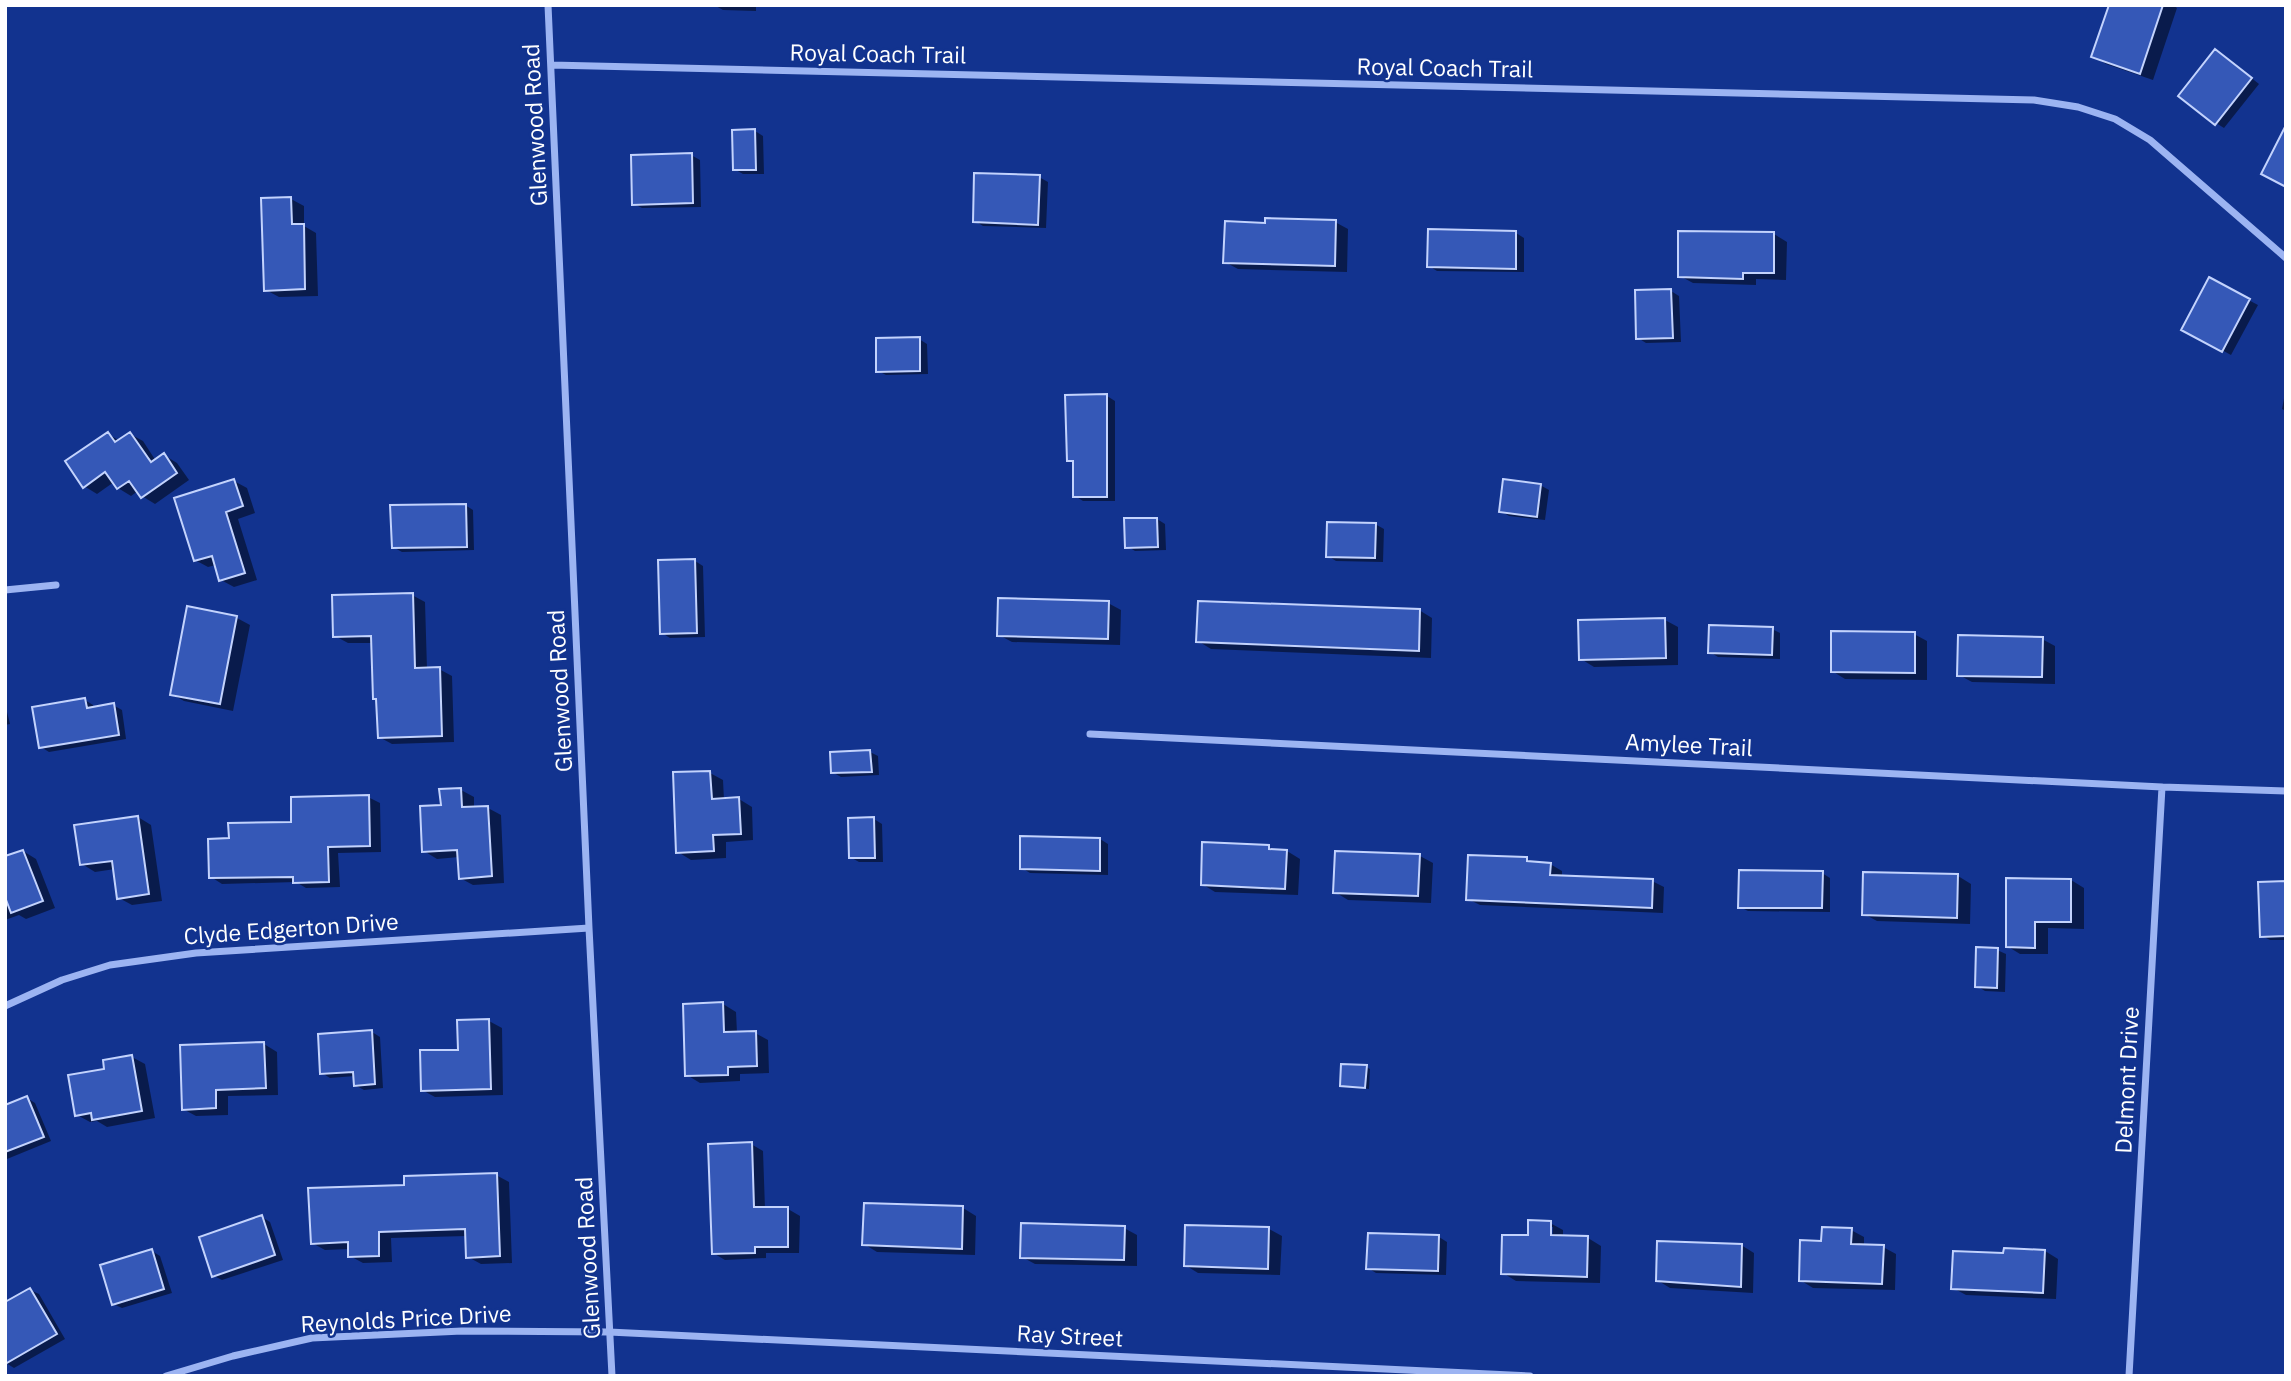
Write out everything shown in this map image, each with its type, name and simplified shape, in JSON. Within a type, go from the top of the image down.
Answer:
[{"type":"street","name":"Glenwood Road","points":[[548,5],[612,1376]]},
{"type":"street","name":"Royal Coach Trail","points":[[551,65],[2034,100],[2078,107],[2115,118],[2150,140],[2286,258]]},
{"type":"street","points":[[5,590],[56,585]]},
{"type":"street","name":"Amylee Trail","points":[[1090,734],[2162,787],[2286,790]]},
{"type":"street","name":"Delmont Drive","points":[[2129,1376],[2162,787]]},
{"type":"street","name":"Clyde Edgerton Drive","points":[[5,1006],[62,980],[122,963],[209,952],[589,928]]},
{"type":"street","name":"Reynolds Price Drive","points":[[166,1376],[233,1356],[312,1338],[462,1331],[610,1332]]},
{"type":"street","name":"Ray Street","points":[[610,1332],[1530,1376]]},
{"type":"building","points":[[2109,5],[2163,5],[2140,74],[2091,57]]},
{"type":"building","points":[[2215,49],[2252,78],[2215,125],[2178,96]]},
{"type":"building","points":[[2286,125],[2286,187],[2261,174]]},
{"type":"building","points":[[755,129],[756,170],[733,170],[732,130]]},
{"type":"building","points":[[692,153],[693,203],[632,205],[631,155]]},
{"type":"building","points":[[974,173],[1040,175],[1038,225],[973,222]]},
{"type":"building","points":[[291,197],[292,224],[304,224],[305,289],[264,291],[261,198]]},
{"type":"building","points":[[1265,218],[1336,220],[1335,266],[1223,263],[1225,221],[1265,223]]},
{"type":"building","points":[[1428,229],[1516,231],[1516,269],[1427,267]]},
{"type":"building","points":[[1678,231],[1774,232],[1774,273],[1743,273],[1743,279],[1678,277]]},
{"type":"building","points":[[2209,277],[2250,299],[2222,352],[2181,330]]},
{"type":"building","points":[[1671,289],[1673,338],[1636,339],[1635,290]]},
{"type":"building","points":[[920,337],[920,371],[876,372],[876,338]]},
{"type":"building","points":[[1107,394],[1107,497],[1073,497],[1073,461],[1067,461],[1065,395]]},
{"type":"building","points":[[108,432],[115,442],[130,432],[151,462],[164,453],[177,473],[141,498],[129,481],[117,489],[105,472],[83,488],[65,461]]},
{"type":"building","points":[[234,479],[243,506],[226,512],[245,573],[219,581],[212,556],[194,561],[174,498]]},
{"type":"building","points":[[1503,479],[1541,484],[1537,517],[1499,512]]},
{"type":"building","points":[[466,504],[467,547],[392,548],[390,505]]},
{"type":"building","points":[[1124,518],[1157,518],[1158,547],[1125,548]]},
{"type":"building","points":[[1327,522],[1376,523],[1375,558],[1326,557]]},
{"type":"building","points":[[695,559],[697,633],[660,634],[658,560]]},
{"type":"building","points":[[413,593],[415,668],[440,667],[442,736],[378,738],[376,699],[373,699],[371,636],[333,637],[332,595]]},
{"type":"building","points":[[998,598],[1109,601],[1108,639],[997,636]]},
{"type":"building","points":[[1198,601],[1420,609],[1419,651],[1196,642]]},
{"type":"building","points":[[187,606],[237,616],[220,704],[170,695]]},
{"type":"building","points":[[1665,618],[1666,658],[1579,660],[1578,620]]},
{"type":"building","points":[[1709,625],[1773,627],[1772,655],[1708,653]]},
{"type":"building","points":[[1831,631],[1915,632],[1915,673],[1831,672]]},
{"type":"building","points":[[1958,635],[2043,637],[2042,677],[1957,676]]},
{"type":"building","points":[[85,698],[87,708],[114,703],[119,735],[39,748],[32,707]]},
{"type":"building","points":[[870,750],[872,772],[831,773],[830,752]]},
{"type":"building","points":[[710,771],[712,799],[739,797],[741,834],[713,835],[714,851],[676,853],[673,772]]},
{"type":"building","points":[[461,788],[462,807],[488,806],[492,876],[459,879],[457,850],[422,852],[420,806],[441,805],[439,789]]},
{"type":"building","points":[[369,795],[370,846],[328,847],[329,882],[293,883],[293,877],[209,878],[208,839],[229,838],[228,823],[291,822],[291,797]]},
{"type":"building","points":[[138,816],[149,894],[117,899],[112,861],[80,865],[74,825]]},
{"type":"building","points":[[874,817],[875,858],[849,858],[848,818]]},
{"type":"building","points":[[1020,836],[1100,838],[1100,871],[1020,869]]},
{"type":"building","points":[[1202,842],[1269,845],[1269,849],[1287,850],[1285,889],[1201,885]]},
{"type":"building","points":[[23,850],[43,901],[11,913],[5,897],[5,856]]},
{"type":"building","points":[[1335,851],[1420,854],[1418,896],[1333,893]]},
{"type":"building","points":[[1468,855],[1527,857],[1527,861],[1551,863],[1550,875],[1653,879],[1652,908],[1466,900]]},
{"type":"building","points":[[1739,870],[1823,871],[1822,908],[1738,908]]},
{"type":"building","points":[[1863,872],[1958,874],[1957,918],[1862,915]]},
{"type":"building","points":[[2006,878],[2071,879],[2071,922],[2035,922],[2035,948],[2006,947]]},
{"type":"building","points":[[2286,881],[2286,936],[2260,937],[2258,882]]},
{"type":"building","points":[[1976,947],[1998,948],[1997,988],[1975,987]]},
{"type":"building","points":[[723,1002],[724,1032],[756,1031],[757,1066],[728,1067],[728,1075],[685,1076],[683,1004]]},
{"type":"building","points":[[489,1019],[491,1089],[421,1091],[420,1050],[458,1050],[457,1020]]},
{"type":"building","points":[[372,1030],[375,1084],[354,1086],[353,1072],[320,1074],[318,1034]]},
{"type":"building","points":[[264,1042],[266,1088],[216,1090],[216,1108],[182,1110],[180,1045]]},
{"type":"building","points":[[132,1055],[142,1111],[92,1120],[91,1113],[75,1116],[68,1075],[104,1069],[103,1060]]},
{"type":"building","points":[[1341,1064],[1367,1065],[1365,1088],[1340,1086]]},
{"type":"building","points":[[27,1096],[44,1137],[5,1152],[5,1105]]},
{"type":"building","points":[[752,1142],[754,1207],[788,1207],[788,1247],[755,1247],[755,1253],[712,1254],[708,1144]]},
{"type":"building","points":[[497,1173],[500,1256],[466,1258],[465,1229],[379,1232],[379,1256],[348,1257],[348,1242],[311,1244],[308,1188],[404,1185],[404,1176]]},
{"type":"building","points":[[864,1203],[963,1206],[962,1249],[862,1245]]},
{"type":"building","points":[[262,1215],[275,1255],[212,1277],[199,1237]]},
{"type":"building","points":[[1528,1220],[1551,1221],[1551,1235],[1588,1236],[1587,1277],[1501,1274],[1502,1235],[1528,1235]]},
{"type":"building","points":[[1021,1223],[1125,1226],[1124,1260],[1020,1258]]},
{"type":"building","points":[[1185,1225],[1269,1227],[1268,1269],[1184,1266]]},
{"type":"building","points":[[1822,1227],[1852,1228],[1851,1244],[1884,1245],[1882,1284],[1799,1281],[1800,1240],[1821,1241]]},
{"type":"building","points":[[1368,1233],[1439,1235],[1438,1271],[1366,1269]]},
{"type":"building","points":[[1657,1241],[1742,1244],[1741,1287],[1656,1281]]},
{"type":"building","points":[[2004,1248],[2045,1250],[2043,1293],[1951,1289],[1953,1251],[2003,1253]]},
{"type":"building","points":[[152,1249],[164,1289],[112,1305],[100,1265]]},
{"type":"building","points":[[30,1288],[57,1334],[5,1364],[5,1302]]}]
